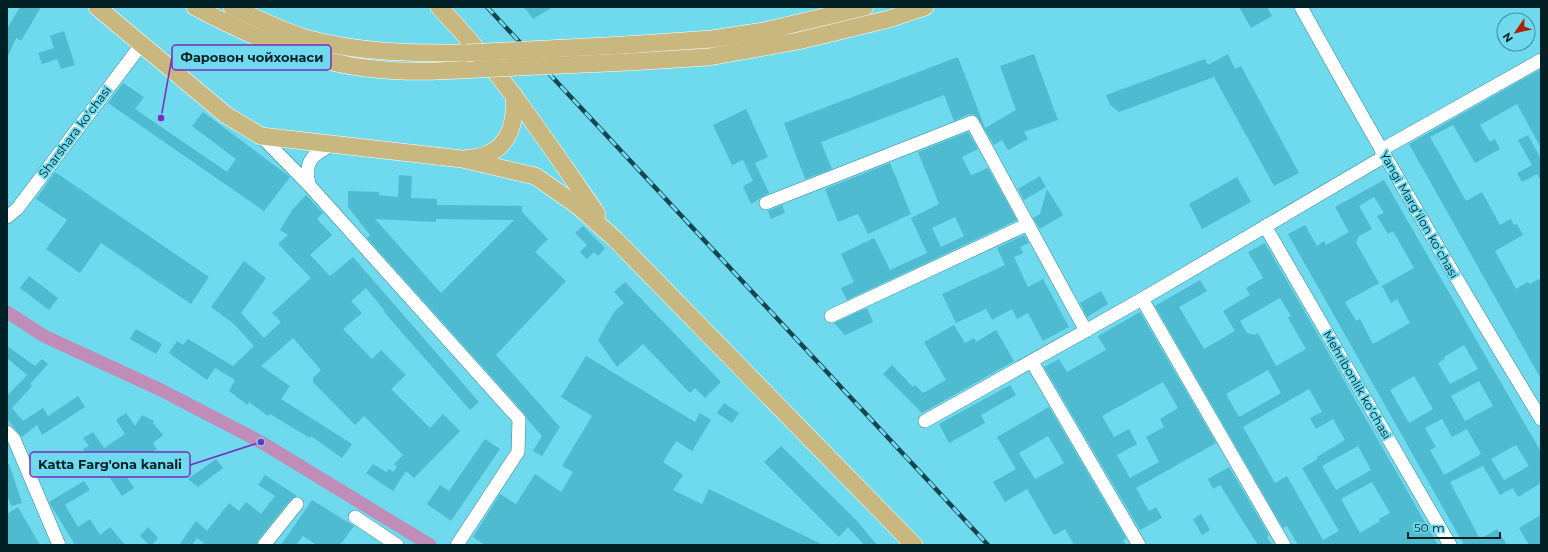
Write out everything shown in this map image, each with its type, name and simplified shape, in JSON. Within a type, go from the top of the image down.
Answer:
[{"type":"main road","points":[[97,7],[226,114],[261,136],[462,159],[535,176],[578,206],[615,239],[914,545]]},
{"type":"main road","points":[[195,7],[236,29],[280,47],[326,61],[375,69],[424,71],[709,57],[798,41],[889,19],[925,7]]},
{"type":"main road","points":[[232,7],[305,38],[354,49],[406,54],[466,53],[712,39],[756,32],[865,7]]},
{"type":"main road","points":[[439,7],[464,32],[514,95],[615,239]]},
{"type":"main road","points":[[462,159],[485,156],[504,142],[511,132],[514,119],[514,95]]},
{"type":"street","name":"Yangi Margʻilon koʻchasi","points":[[1301,7],[1460,287],[1541,419]]},
{"type":"street","name":"Sharshara koʻchasi","points":[[7,217],[18,209],[141,45]]},
{"type":"street","points":[[925,421],[1142,299],[1265,226],[1383,153],[1541,60]]},
{"type":"street","points":[[766,203],[972,122],[1086,331]]},
{"type":"street","points":[[261,136],[309,185],[519,419],[518,452],[459,542]]},
{"type":"street","points":[[309,185],[307,174],[309,161],[318,152],[334,144]]},
{"type":"street","points":[[831,316],[1028,224]]},
{"type":"street","name":"Mehribonlik koʻchasi","points":[[1265,226],[1450,545]]},
{"type":"street","points":[[1142,299],[1284,545]]},
{"type":"street","points":[[1032,362],[1139,545]]},
{"type":"street","points":[[7,432],[14,439],[60,545]]},
{"type":"street","points":[[264,545],[297,504]]},
{"type":"street","points":[[355,517],[397,545]]},
{"type":"building","points":[[20,7],[41,7],[21,41],[16,38],[7,58],[7,29]]},
{"type":"building","points":[[524,7],[553,7],[533,19]]},
{"type":"building","points":[[1239,7],[1267,7],[1272,16],[1251,28]]},
{"type":"building","points":[[64,31],[75,65],[61,69],[57,59],[42,64],[38,53],[54,48],[50,36]]},
{"type":"building","points":[[1034,54],[1058,120],[1024,132],[1028,139],[1008,150],[1002,140],[994,145],[976,115],[969,114],[954,121],[944,95],[821,142],[832,169],[805,179],[784,123],[958,57],[985,128],[1016,110],[1000,66]]},
{"type":"building","points":[[1228,54],[1235,69],[1241,66],[1299,173],[1274,186],[1214,77],[1119,112],[1110,105],[1106,95],[1205,59],[1208,65]]},
{"type":"building","points":[[1541,69],[1541,148],[1517,104],[1480,125],[1490,142],[1495,139],[1500,149],[1475,163],[1453,125],[1430,137],[1466,201],[1482,192],[1500,225],[1511,219],[1514,225],[1517,224],[1523,235],[1495,251],[1516,289],[1528,282],[1530,284],[1541,278],[1541,379],[1409,144]]},
{"type":"building","points":[[123,83],[144,97],[135,109],[227,172],[236,159],[192,126],[203,112],[290,177],[264,211],[108,103]]},
{"type":"building","points":[[746,109],[768,157],[755,163],[769,193],[751,204],[743,186],[753,181],[743,160],[732,165],[713,125]]},
{"type":"building","points":[[968,132],[978,149],[962,157],[971,175],[988,168],[1017,220],[847,300],[841,288],[854,282],[841,254],[874,238],[890,270],[927,253],[911,218],[939,204],[918,152]],"holes":[[[955,217],[964,236],[941,247],[932,228]]]},
{"type":"building","points":[[1528,135],[1541,159],[1541,181],[1537,174],[1522,182],[1517,173],[1532,165],[1518,140]]},
{"type":"building","points":[[890,163],[911,214],[868,234],[858,214],[838,222],[825,189]]},
{"type":"building","points":[[55,172],[209,277],[191,304],[101,243],[80,273],[46,249],[67,220],[36,199]]},
{"type":"building","points":[[399,175],[412,176],[411,198],[437,199],[437,205],[522,206],[522,212],[548,239],[535,252],[566,281],[496,355],[560,427],[542,456],[533,451],[542,436],[527,419],[525,414],[367,238],[370,235],[348,207],[348,191],[379,192],[379,195],[398,197]],"holes":[[[375,219],[436,222],[436,219],[514,220],[441,293]]]},
{"type":"building","points":[[1040,176],[1046,187],[1024,200],[1018,189]]},
{"type":"building","points":[[1237,177],[1251,202],[1202,229],[1189,204]]},
{"type":"building","points":[[1384,180],[1541,452],[1541,483],[1518,497],[1513,488],[1500,495],[1483,466],[1450,482],[1480,539],[1497,529],[1507,545],[1464,545],[1288,234],[1305,225],[1317,246],[1324,241],[1326,245],[1349,232],[1335,207]],"holes":[[[1374,197],[1384,213],[1377,216],[1388,234],[1393,231],[1414,268],[1382,286],[1391,303],[1397,299],[1410,323],[1373,344],[1360,319],[1356,321],[1345,302],[1379,283],[1356,243],[1359,236],[1372,229],[1359,206]],[[1464,345],[1478,369],[1450,384],[1438,363],[1445,359],[1444,357]],[[1414,376],[1433,409],[1409,423],[1390,390]],[[1479,381],[1493,406],[1465,421],[1451,396]],[[1442,419],[1452,437],[1467,429],[1481,454],[1444,475],[1430,450],[1436,447],[1425,428]],[[1516,445],[1529,466],[1504,480],[1491,459]]]},
{"type":"building","points":[[1047,189],[1063,215],[1040,229],[1033,218],[1040,214]]},
{"type":"building","points":[[306,195],[323,213],[317,219],[332,235],[310,255],[330,276],[353,257],[479,402],[470,410],[384,312],[385,311],[366,288],[351,301],[362,313],[343,329],[372,359],[381,350],[406,375],[391,389],[430,428],[443,414],[460,431],[414,478],[406,471],[393,491],[366,473],[373,464],[386,472],[389,469],[393,472],[397,467],[394,464],[403,455],[364,416],[355,425],[313,382],[313,378],[321,370],[293,338],[261,366],[290,386],[281,399],[352,444],[342,458],[311,436],[310,438],[270,414],[268,416],[249,402],[248,405],[238,398],[229,391],[235,380],[215,368],[207,380],[169,353],[177,341],[183,345],[188,339],[233,366],[254,346],[234,324],[211,307],[244,261],[266,278],[241,313],[264,338],[281,322],[272,313],[311,278],[278,244],[288,235],[280,230],[292,210]]},
{"type":"building","points":[[782,205],[785,213],[771,219],[768,211]]},
{"type":"building","points":[[583,226],[605,248],[598,256],[594,252],[587,259],[580,252],[587,245],[575,233]]},
{"type":"building","points":[[1024,235],[1029,243],[1020,247],[1023,253],[1014,257],[1028,287],[1043,279],[1069,327],[1043,341],[1028,313],[1017,319],[1012,309],[992,320],[986,309],[956,323],[942,294],[1005,265],[997,248]]},
{"type":"building","points":[[1265,243],[1438,545],[1298,545],[1287,526],[1283,528],[1155,306],[1200,280],[1207,291],[1179,307],[1204,349],[1235,331],[1223,311],[1250,295],[1246,288],[1263,278],[1248,252]],"holes":[[[1280,298],[1291,316],[1288,318],[1306,349],[1276,366],[1258,333],[1255,335],[1247,333],[1240,321]],[[1268,370],[1281,393],[1239,417],[1226,394]],[[1309,389],[1322,412],[1310,418],[1316,429],[1333,419],[1345,440],[1317,457],[1322,466],[1318,459],[1302,468],[1339,531],[1323,540],[1287,476],[1275,483],[1243,427]],[[1358,446],[1371,470],[1336,490],[1322,466]],[[1372,482],[1390,513],[1360,533],[1341,499]]]},
{"type":"building","points":[[29,276],[58,298],[49,310],[20,288]]},
{"type":"building","points":[[625,282],[721,382],[705,398],[695,388],[690,393],[643,344],[617,367],[598,340],[614,312],[624,303],[614,292]]},
{"type":"building","points":[[1101,291],[1108,304],[1087,317],[1080,303]]},
{"type":"building","points":[[867,308],[873,322],[845,335],[834,323]]},
{"type":"building","points":[[1140,312],[1216,443],[1136,488],[1149,511],[1156,507],[1162,518],[1140,530],[1044,367],[1059,359],[1067,372],[1106,350],[1098,336]],"holes":[[[1163,382],[1178,408],[1160,419],[1164,427],[1146,437],[1159,462],[1130,478],[1117,455],[1137,444],[1129,429],[1114,437],[1102,416]]]},
{"type":"building","points":[[954,325],[965,343],[974,338],[976,342],[996,330],[1014,361],[922,413],[883,374],[892,365],[913,387],[915,385],[923,393],[946,380],[924,342]]},
{"type":"building","points":[[136,329],[162,344],[156,354],[130,339]]},
{"type":"building","points":[[7,346],[35,366],[42,359],[48,364],[30,384],[32,386],[12,408],[23,421],[43,408],[48,416],[78,396],[85,407],[42,435],[37,425],[22,437],[7,419],[7,396],[27,375],[7,358]]},
{"type":"building","points":[[586,356],[695,422],[700,413],[711,420],[692,451],[676,441],[663,462],[683,475],[673,490],[702,504],[709,489],[823,545],[485,545],[473,537],[500,494],[516,504],[535,474],[561,492],[573,472],[562,466],[592,416],[561,397]]},
{"type":"building","points":[[1010,385],[1016,395],[981,415],[985,423],[949,443],[939,424]]},
{"type":"building","points":[[724,403],[739,413],[732,423],[717,413]]},
{"type":"building","points":[[1049,407],[1126,538],[1123,540],[1126,545],[1074,545],[1065,529],[1054,535],[1027,489],[1005,502],[993,482],[1016,469],[997,437]],"holes":[[[1048,436],[1064,463],[1035,479],[1019,453]]]},
{"type":"building","points":[[126,413],[135,426],[142,415],[154,421],[153,423],[163,435],[153,443],[157,449],[123,472],[134,488],[122,496],[101,464],[95,467],[83,449],[89,446],[83,438],[93,432],[104,448],[125,434],[116,420]]},
{"type":"building","points":[[485,439],[500,449],[451,521],[427,504],[440,485],[449,491]]},
{"type":"building","points":[[781,446],[856,520],[877,545],[864,545],[848,527],[839,537],[764,462]]},
{"type":"building","points":[[216,459],[223,468],[198,487],[188,479]]},
{"type":"building","points":[[7,464],[9,464],[22,503],[11,506],[7,495]]},
{"type":"building","points":[[1229,467],[1269,535],[1267,537],[1272,545],[1258,545],[1220,485],[1213,489],[1208,479]]},
{"type":"building","points":[[265,475],[297,496],[291,499],[258,540],[256,545],[206,545],[197,538],[192,545],[179,545],[196,521],[207,531],[229,503],[239,511],[246,502],[261,514],[275,496],[258,485]]},
{"type":"building","points":[[84,481],[90,490],[65,505],[78,527],[90,519],[100,535],[110,527],[125,545],[75,545],[49,502]]},
{"type":"building","points":[[312,500],[354,526],[340,545],[317,545],[303,536],[296,545],[281,545]]},
{"type":"building","points":[[18,507],[40,545],[7,545],[7,514]]},
{"type":"building","points":[[1201,514],[1210,530],[1202,535],[1193,519]]},
{"type":"building","points":[[1541,515],[1541,545],[1529,545],[1519,528]]},
{"type":"building","points":[[148,527],[158,538],[152,545],[149,545],[140,536]]},
{"type":"waterway","points":[[7,312],[44,336],[161,390],[261,442],[430,545]]},
{"type":"railway","points":[[487,7],[988,545]]},
{"type":"place","name":"Фаровон чойхонаси","points":[[161,118]]},
{"type":"place","name":"Katta Farg'ona kanali","points":[[261,442]]}]
